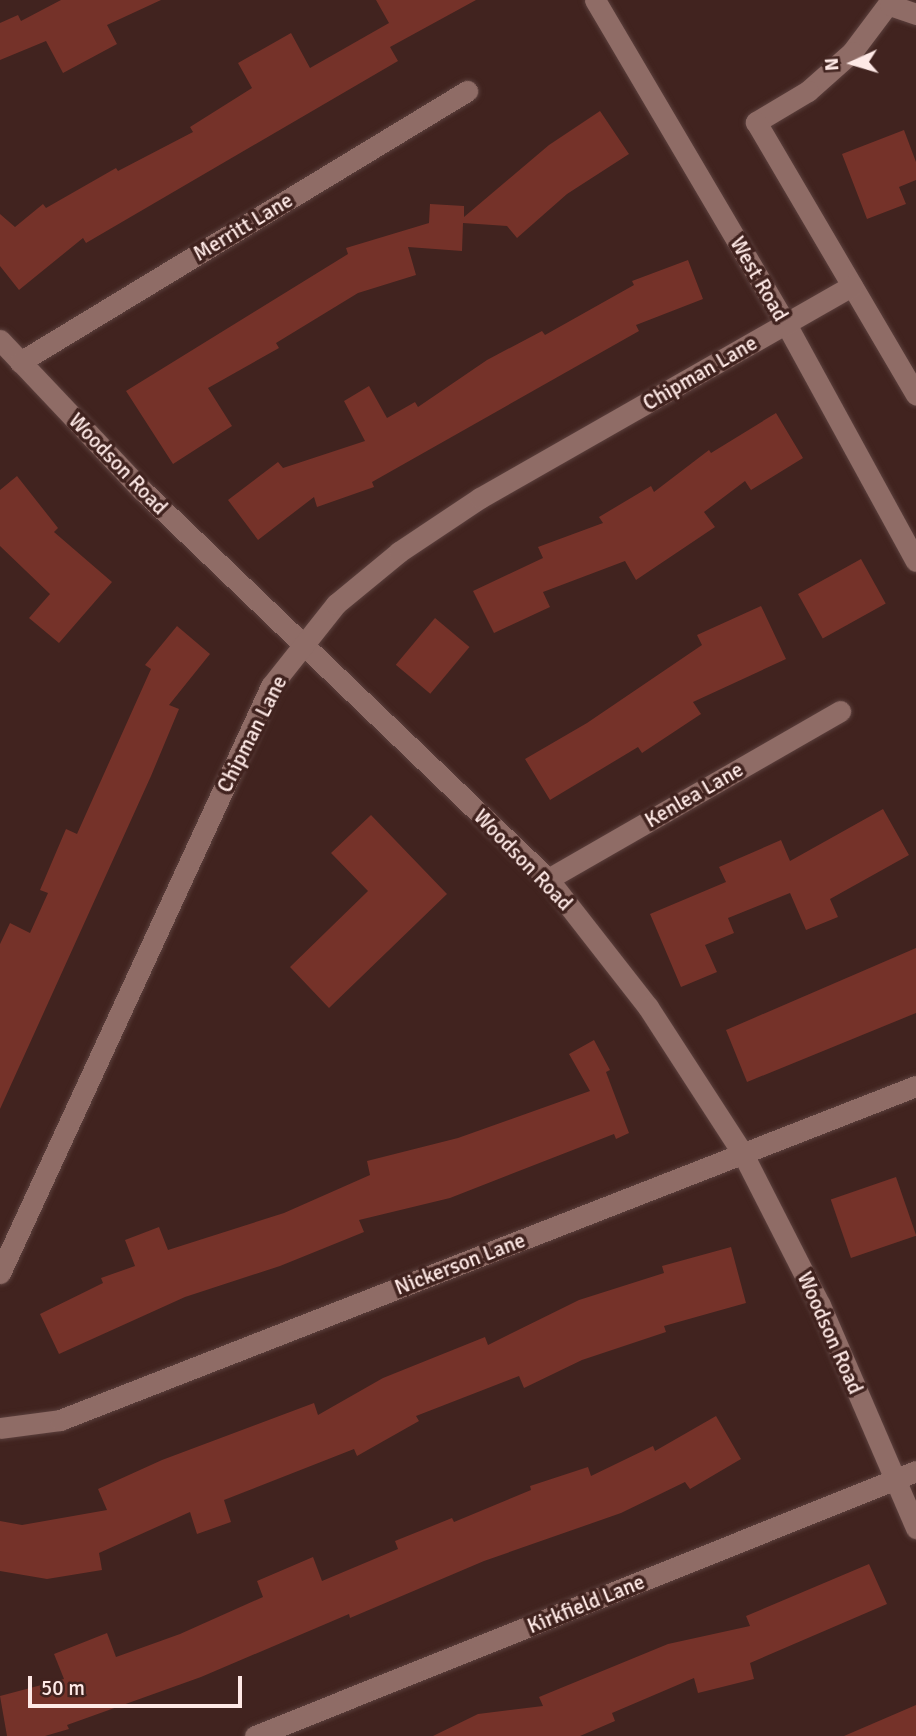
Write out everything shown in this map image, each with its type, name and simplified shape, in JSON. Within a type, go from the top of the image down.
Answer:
[{"type":"street","name":"West Road","points":[[595,0],[786,324],[916,561]]},
{"type":"street","points":[[916,14],[891,3],[852,52],[808,91],[756,122],[916,395]]},
{"type":"street","name":"Merritt Lane","points":[[20,362],[467,91]]},
{"type":"street","name":"Chipman Lane","points":[[0,1273],[271,686],[336,604],[399,552],[480,498],[852,286]]},
{"type":"street","name":"Woodson Road","points":[[0,340],[143,491],[548,879],[648,1007],[743,1154],[820,1305],[916,1528]]},
{"type":"street","name":"Kenlea Lane","points":[[548,879],[840,711]]},
{"type":"street","name":"Nickerson Lane","points":[[0,1427],[60,1420],[916,1086]]},
{"type":"street","name":"Kirkfield Lane","points":[[255,1736],[916,1471]]},
{"type":"building","points":[[61,0],[161,0],[107,25],[117,44],[63,73],[46,41],[0,60],[0,23],[18,15],[21,21]]},
{"type":"building","points":[[376,0],[476,0],[390,47],[398,61],[86,243],[83,238],[19,290],[0,266],[0,214],[15,227],[43,204],[46,208],[116,168],[118,171],[193,132],[190,127],[252,88],[238,63],[291,33],[310,68],[389,23]]},
{"type":"building","points":[[600,111],[629,154],[567,194],[517,238],[507,226],[463,223],[462,251],[408,247],[416,275],[358,293],[276,343],[279,348],[208,388],[232,426],[173,464],[126,391],[348,254],[346,248],[429,223],[430,204],[464,206],[464,217],[549,145]]},
{"type":"building","points":[[904,130],[916,162],[916,180],[899,187],[906,204],[867,219],[842,154]]},
{"type":"building","points":[[688,260],[703,299],[636,325],[639,331],[372,482],[374,487],[317,507],[314,497],[258,540],[228,500],[278,462],[283,468],[365,441],[344,401],[369,386],[387,418],[415,402],[418,407],[487,360],[542,331],[545,335],[634,285],[632,281]]},
{"type":"building","points":[[776,413],[803,458],[751,490],[745,481],[704,512],[715,527],[636,580],[625,561],[543,592],[550,607],[494,633],[473,591],[543,558],[538,547],[603,523],[599,517],[651,486],[654,492],[709,450],[711,453]]},
{"type":"building","points":[[17,476],[58,528],[54,532],[112,582],[59,643],[29,618],[50,594],[0,546],[0,490]]},
{"type":"building","points":[[861,559],[886,604],[823,639],[798,594]]},
{"type":"building","points":[[761,606],[786,659],[693,702],[701,714],[642,753],[638,747],[550,800],[525,759],[587,723],[702,645],[697,635]]},
{"type":"building","points":[[435,618],[469,647],[430,694],[396,665]]},
{"type":"building","points":[[177,626],[210,654],[169,705],[179,709],[151,776],[0,1109],[0,944],[10,923],[30,933],[48,893],[40,890],[66,829],[77,834],[151,669],[145,665]]},
{"type":"building","points":[[883,809],[909,855],[830,899],[838,917],[806,930],[790,893],[728,918],[734,933],[705,945],[717,972],[681,987],[650,914],[726,882],[719,867],[781,840],[790,861]]},
{"type":"building","points":[[371,815],[447,894],[329,1008],[290,967],[368,891],[331,853]]},
{"type":"building","points":[[916,948],[916,1013],[747,1082],[726,1030]]},
{"type":"building","points":[[594,1040],[610,1070],[606,1072],[629,1133],[616,1139],[614,1134],[450,1198],[359,1220],[364,1232],[280,1266],[185,1297],[59,1354],[40,1314],[103,1283],[101,1278],[135,1266],[125,1240],[159,1227],[168,1250],[284,1213],[370,1175],[367,1161],[458,1138],[590,1091],[569,1054]]},
{"type":"building","points":[[896,1177],[916,1236],[851,1258],[831,1199]]},
{"type":"building","points":[[731,1247],[746,1303],[664,1326],[666,1332],[582,1360],[524,1388],[519,1376],[416,1416],[419,1421],[357,1456],[354,1449],[224,1500],[231,1522],[197,1534],[190,1512],[99,1553],[102,1570],[47,1579],[0,1571],[0,1521],[22,1525],[107,1510],[98,1489],[162,1460],[314,1403],[318,1415],[383,1378],[485,1337],[488,1345],[579,1300],[664,1273],[662,1266]]},
{"type":"building","points":[[716,1416],[741,1459],[690,1489],[685,1482],[621,1513],[484,1561],[350,1618],[349,1614],[201,1677],[67,1725],[69,1729],[45,1736],[7,1736],[0,1696],[64,1679],[54,1654],[107,1633],[116,1657],[180,1634],[263,1597],[257,1581],[313,1557],[322,1581],[398,1549],[395,1541],[452,1518],[454,1522],[531,1490],[530,1486],[588,1467],[591,1476],[653,1446],[655,1451]]},
{"type":"building","points":[[869,1564],[887,1604],[750,1663],[754,1679],[698,1693],[694,1678],[612,1713],[615,1721],[580,1736],[433,1736],[478,1714],[543,1706],[539,1697],[668,1644],[750,1626],[746,1616]]},
{"type":"building","points":[[916,1705],[916,1736],[844,1736]]}]
